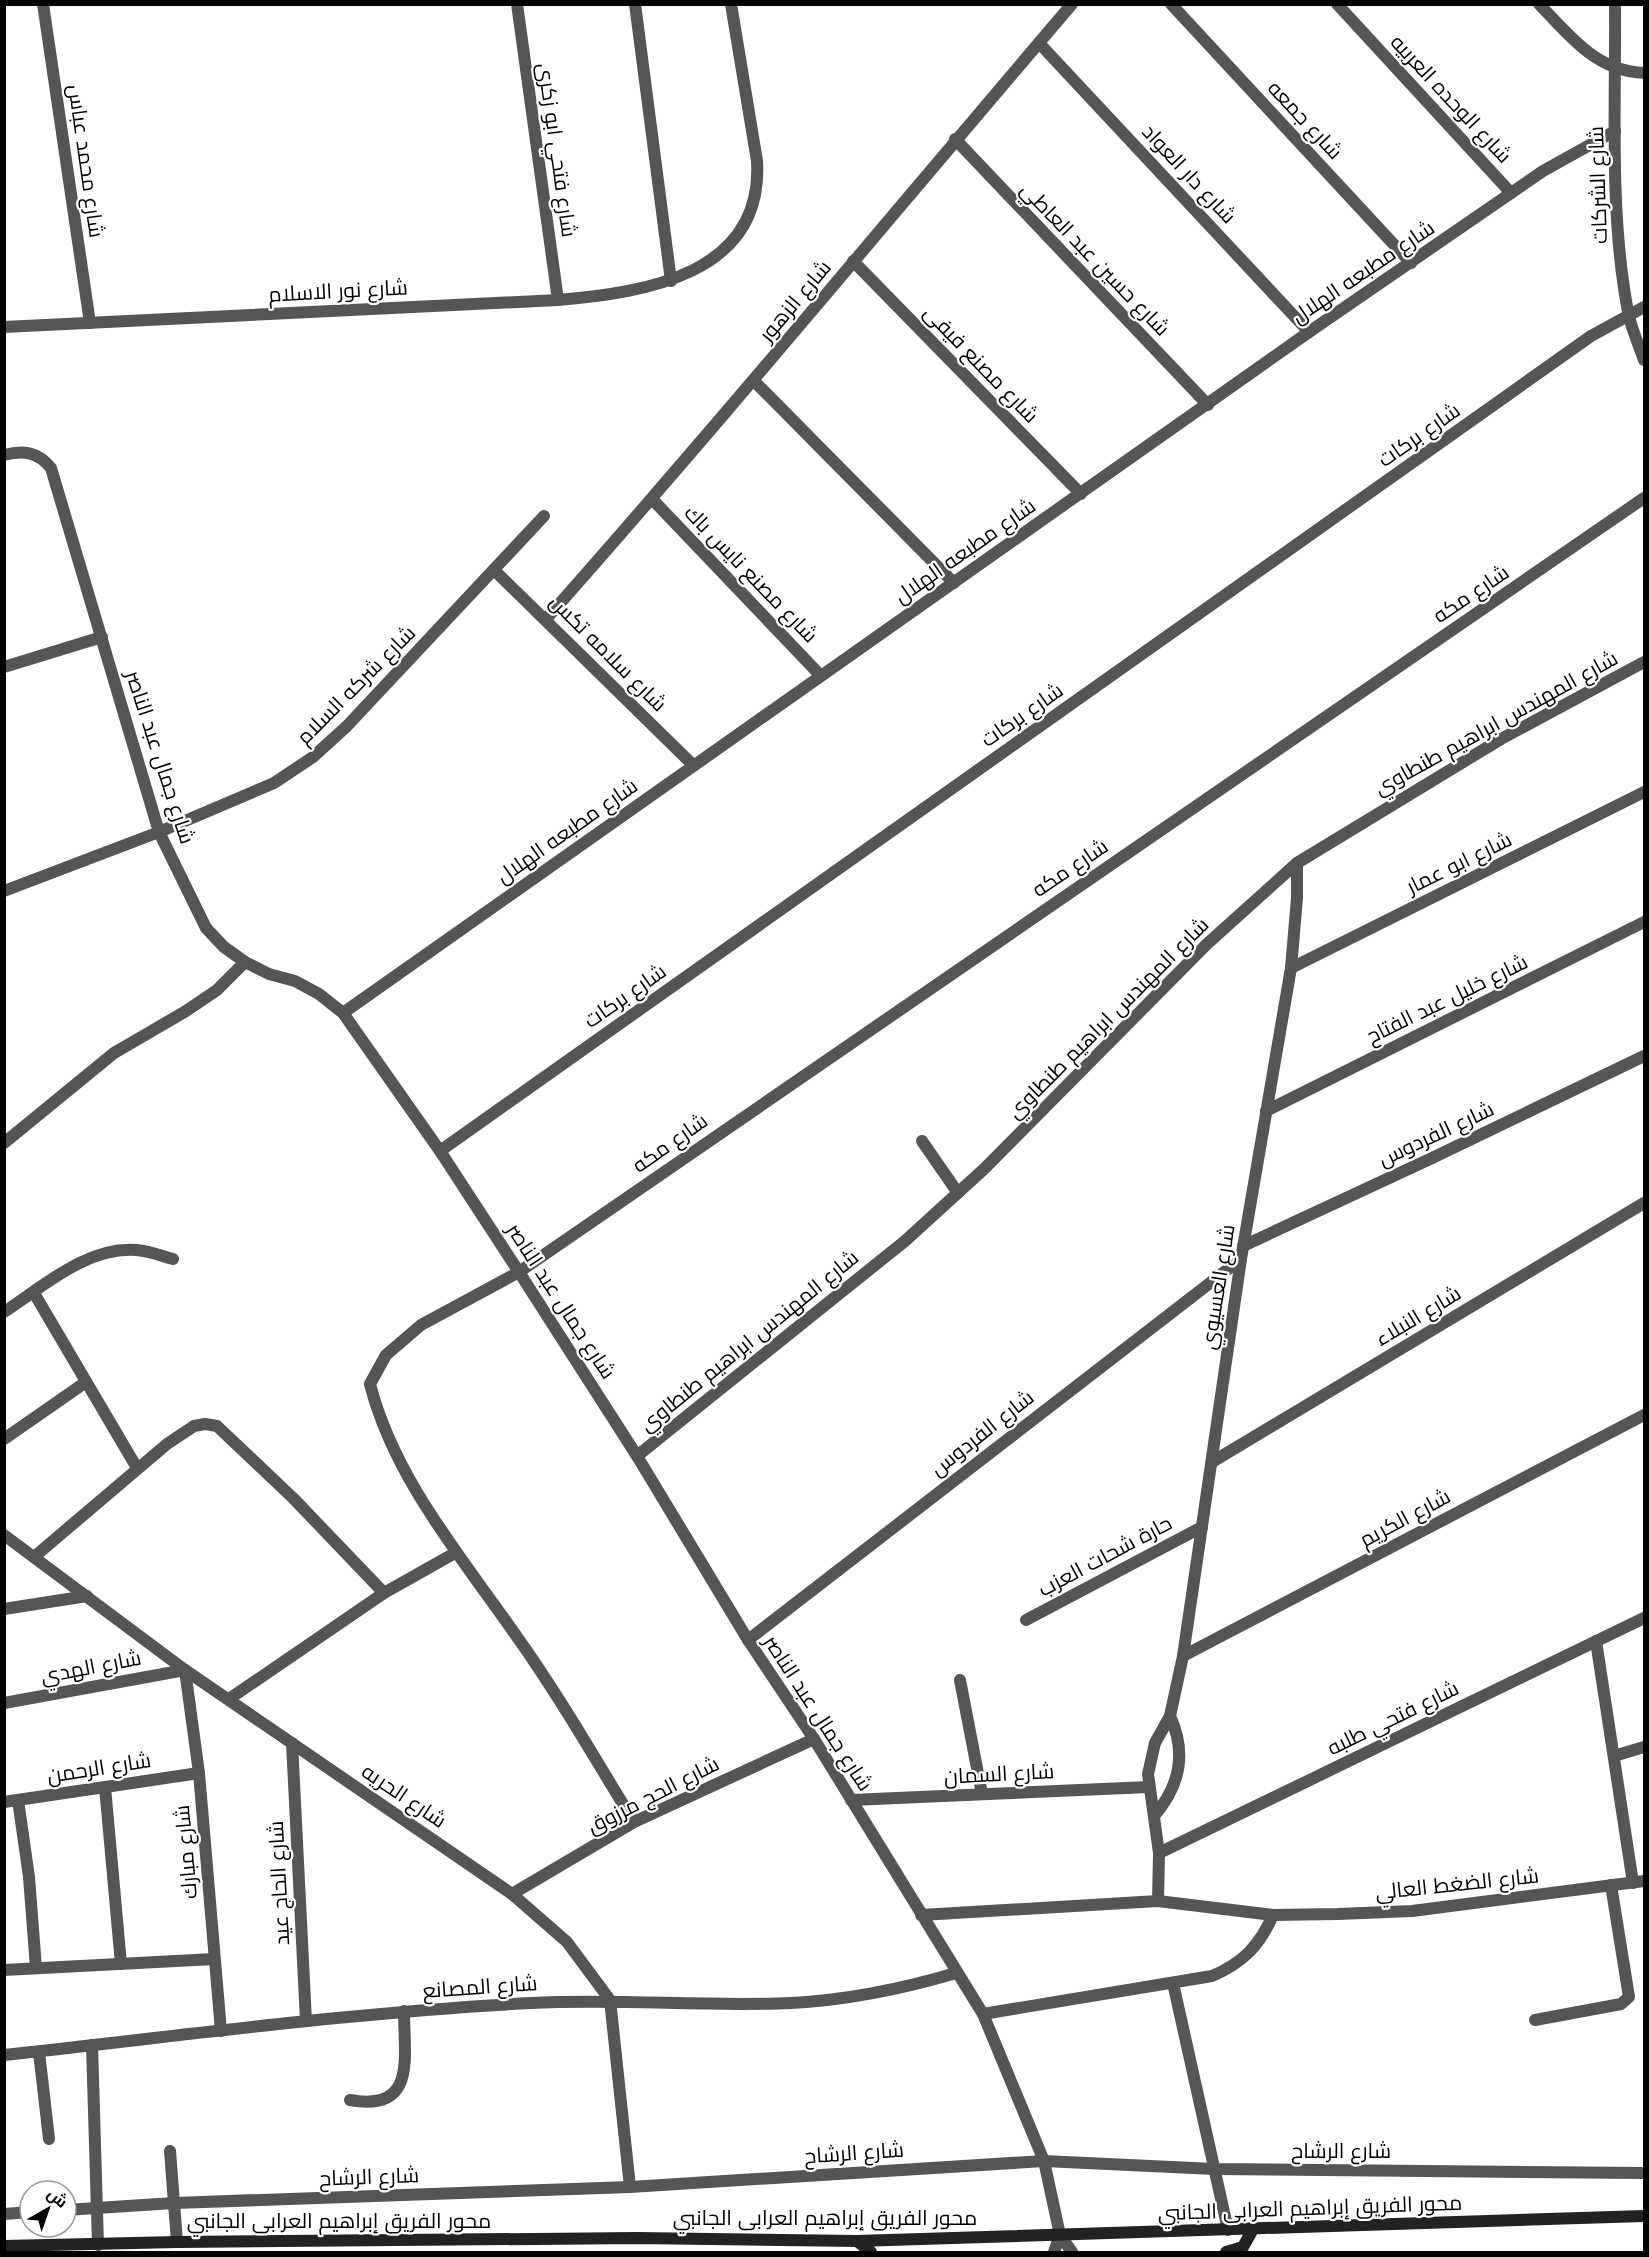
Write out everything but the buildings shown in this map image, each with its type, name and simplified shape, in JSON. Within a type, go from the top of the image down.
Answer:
[{"type":"street","name":"شارع محمد عباس","points":[[43,4],[90,323]]},
{"type":"street","name":"شارع فتحي ابو زكرى","points":[[517,4],[558,300]]},
{"type":"street","points":[[635,4],[671,281]]},
{"type":"street","name":"شارع نور الاسلام","points":[[4,327],[558,300],[623,293],[671,281],[710,261],[732,241],[749,215],[758,186],[757,161],[731,4]]},
{"type":"street","name":"شارع الزهور","points":[[546,619],[754,381],[955,139],[1072,4]]},
{"type":"street","name":"شارع جمعه","points":[[1171,4],[1411,263]]},
{"type":"street","name":"شارع الوحده العربيه","points":[[1338,4],[1511,193]]},
{"type":"street","points":[[1539,4],[1596,59],[1616,69],[1644,73]]},
{"type":"street","name":"شارع الشركات","points":[[1615,4],[1615,131],[1620,251],[1628,314],[1644,360]]},
{"type":"street","name":"شارع دار العواد","points":[[1039,43],[1309,332]]},
{"type":"street","name":"شارع مطبعه الهلال","points":[[343,1013],[1309,332],[1511,193],[1578,149],[1615,131]]},
{"type":"street","name":"شارع حسين عبد العاطي","points":[[955,139],[1208,405]]},
{"type":"street","name":"شارع مصنع فيفى","points":[[854,261],[1081,494]]},
{"type":"street","name":"شارع بركات","points":[[440,1151],[1591,336],[1644,307]]},
{"type":"street","points":[[754,381],[954,583]]},
{"type":"street","name":"شارع جمال عبد الناصر","points":[[4,455],[23,452],[34,454],[51,468],[159,832],[206,928],[224,947],[245,962],[269,974],[295,981],[319,994],[343,1013],[440,1151],[637,1456],[748,1640],[814,1739],[983,2014],[1044,2161],[1060,2235],[1072,2253]]},
{"type":"street","name":"شارع مكه","points":[[634,1822],[516,1635],[455,1553],[426,1509],[383,1425],[370,1383],[386,1355],[421,1325],[519,1272],[1644,498]]},
{"type":"street","name":"شارع مصنع نايس باك","points":[[652,499],[821,676]]},
{"type":"street","name":"شارع شركه السلام","points":[[4,891],[159,832],[274,783],[313,758],[347,726],[544,516]]},
{"type":"street","name":"شارع سلامه تكس","points":[[494,570],[693,765]]},
{"type":"street","points":[[4,667],[102,637]]},
{"type":"street","name":"شارع المهندس ابراهيم طنطاوي","points":[[637,1456],[905,1241],[1055,1099],[1207,944],[1296,863],[1492,745],[1644,662]]},
{"type":"street","name":"شارع ابو عمار","points":[[1291,968],[1644,792]]},
{"type":"street","name":"شارع العسيوي","points":[[1158,1900],[1160,1853],[1149,1787],[1150,1758],[1170,1716],[1183,1656],[1243,1246],[1291,968],[1296,910],[1296,863]]},
{"type":"street","name":"شارع خليل عبد الفتاح","points":[[1266,1111],[1644,922]]},
{"type":"street","points":[[4,1143],[114,1053],[217,990],[245,962]]},
{"type":"street","name":"شارع الفردوس","points":[[1243,1246],[1430,1160],[1644,1056]]},
{"type":"street","points":[[922,1141],[958,1193]]},
{"type":"street","name":"شارع النبلاء","points":[[1212,1462],[1644,1203]]},
{"type":"street","points":[[4,1312],[91,1256],[113,1251],[138,1250],[173,1259]]},
{"type":"street","name":"شارع الفردوس","points":[[748,1640],[1241,1259]]},
{"type":"street","points":[[34,1293],[137,1468]]},
{"type":"street","points":[[4,1439],[86,1382]]},
{"type":"street","name":"شارع الكريم","points":[[1183,1656],[1644,1415]]},
{"type":"street","points":[[34,1557],[137,1468],[194,1426],[205,1424],[217,1426],[294,1499],[384,1593]]},
{"type":"street","name":"حارة شحات العزب","points":[[1026,1620],[1202,1527]]},
{"type":"street","name":"شارع الحريه","points":[[4,1535],[185,1670],[541,1916],[567,1942],[610,2000]]},
{"type":"street","points":[[229,1699],[384,1593],[455,1553]]},
{"type":"street","points":[[4,1609],[87,1596]]},
{"type":"street","name":"شارع فتحي طلبه","points":[[1160,1853],[1644,1618]]},
{"type":"street","points":[[1596,1641],[1614,1756],[1639,1882]]},
{"type":"street","name":"شارع الهدي","points":[[4,1703],[185,1670]]},
{"type":"street","name":"شارع مبارك","points":[[185,1670],[199,1773],[220,2031]]},
{"type":"street","points":[[960,1680],[982,1794]]},
{"type":"street","name":"شارع العسيوي","points":[[1154,1816],[1166,1802],[1179,1769],[1178,1733],[1170,1716]]},
{"type":"street","name":"شارع الحج مرزوق","points":[[512,1894],[634,1822],[814,1739]]},
{"type":"street","name":"شارع الحاج عيد","points":[[292,1743],[306,2021]]},
{"type":"street","points":[[1614,1756],[1644,1748]]},
{"type":"street","name":"شارع الرحمن","points":[[4,1802],[199,1773]]},
{"type":"street","points":[[105,1787],[121,1964]]},
{"type":"street","name":"شارع السمان","points":[[851,1800],[1149,1787]]},
{"type":"street","points":[[18,1800],[29,1877],[36,1968]]},
{"type":"street","name":"شارع الضغط العالي","points":[[921,1915],[1158,1900],[1273,1915],[1412,1911],[1639,1882]]},
{"type":"street","points":[[1535,2020],[1621,2004],[1629,1997],[1611,1886]]},
{"type":"street","points":[[983,2014],[1212,1976],[1231,1968],[1257,1945],[1273,1915]]},
{"type":"street","points":[[4,1970],[214,1959]]},
{"type":"street","name":"شارع المصانع","points":[[4,2055],[405,2011],[610,2000],[736,2004],[792,2002],[906,1988],[956,1973]]},
{"type":"street","points":[[1173,1983],[1228,2230]]},
{"type":"street","points":[[610,2000],[630,2187]]},
{"type":"street","points":[[350,2100],[366,2103],[382,2101],[397,2092],[404,2080],[405,2011]]},
{"type":"street","points":[[92,2045],[98,2244]]},
{"type":"street","points":[[39,2052],[49,2139]]},
{"type":"street","points":[[170,2151],[177,2242]]},
{"type":"street","name":"شارع الرشاح","points":[[78,2209],[174,2203],[630,2187],[1044,2161],[1214,2169],[1644,2173]]},
{"type":"street","name":"محور الفريق إبراهيم العرابى الجانبي","points":[[4,2246],[627,2238],[856,2241],[1644,2217]]},
{"type":"street","points":[[1226,2253],[1243,2247],[1253,2229]]},
{"type":"street","points":[[1054,2253],[1060,2235]]},
{"type":"street","points":[[856,2241],[871,2253]]}]
